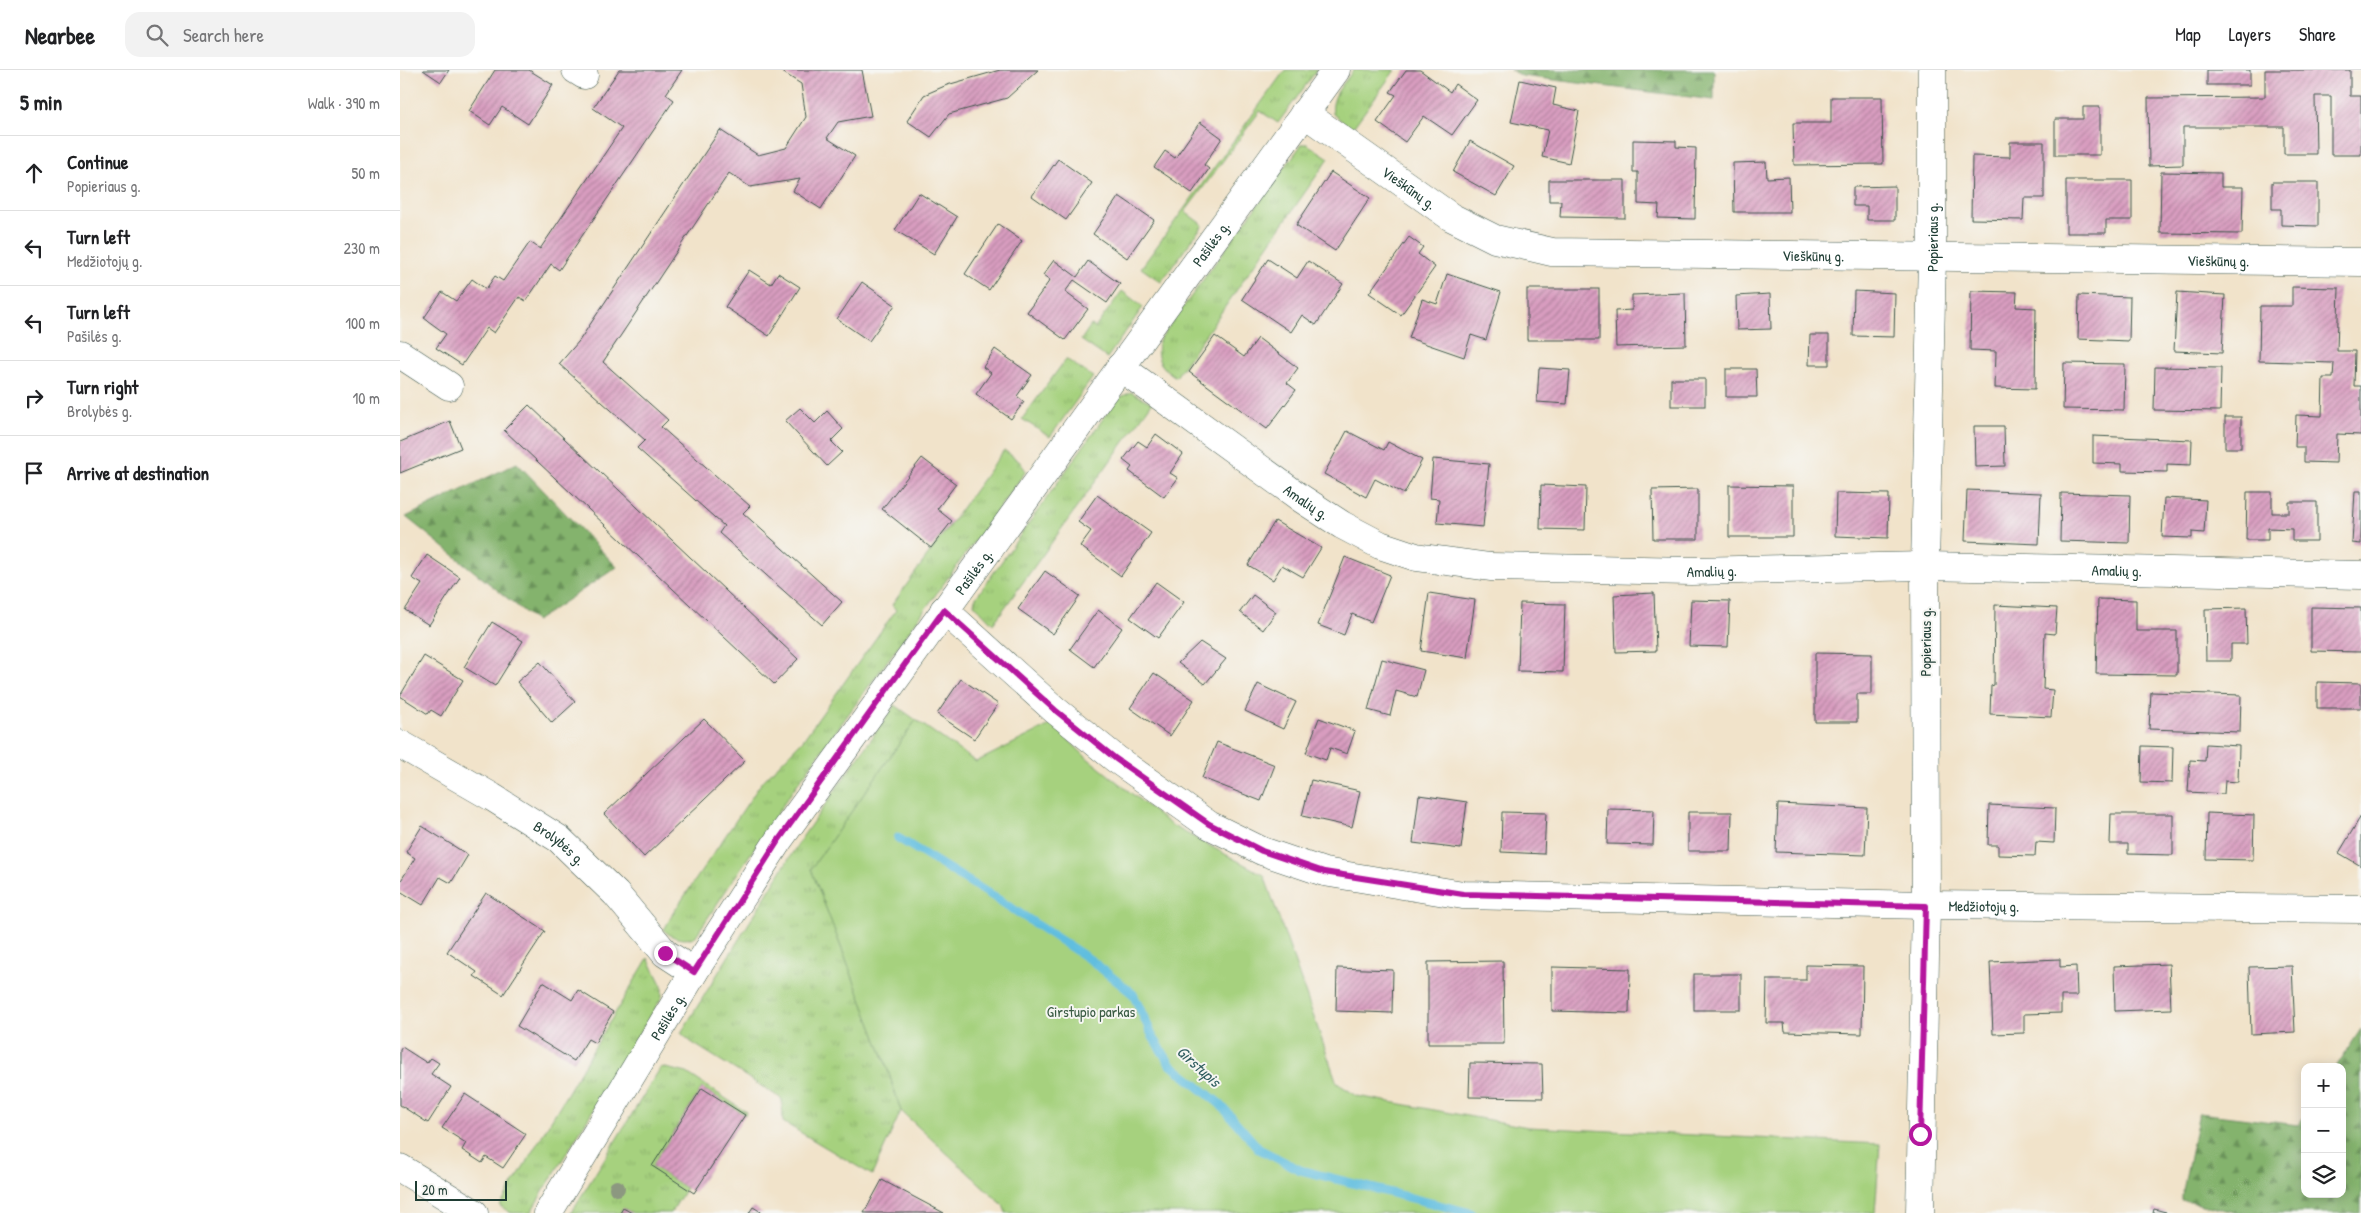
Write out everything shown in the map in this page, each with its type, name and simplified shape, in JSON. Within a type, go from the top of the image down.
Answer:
[{"type":"street","name":"Pašilės g.","points":[[548,1213],[694,972],[778,841],[1336,70]]},
{"type":"street","name":"Popieriaus g.","points":[[1920,1213],[1926,906],[1925,566],[1932,257],[1932,70]]},
{"type":"street","name":"Vieškūnų g.","points":[[1304,113],[1451,217],[1496,239],[1552,252],[2361,262]]},
{"type":"street","points":[[400,354],[449,386]]},
{"type":"street","name":"Amalių g.","points":[[1120,367],[1302,499],[1342,525],[1380,545],[1416,557],[1490,567],[1672,570],[1925,566],[2361,575]]},
{"type":"street","name":"Medžiotojų g.","points":[[944,610],[1055,710],[1116,759],[1209,824],[1262,851],[1324,872],[1463,894],[1926,906],[2361,909]]},
{"type":"street","name":"Brolybės g.","points":[[400,744],[492,797],[559,839],[616,894],[665,953],[694,972]]},
{"type":"street","points":[[400,1168],[474,1213]]},
{"type":"green space","points":[[1285,70],[1317,70],[1278,123],[1260,111],[1185,212],[1203,225],[1161,282],[1141,268]]},
{"type":"green space","points":[[1354,70],[1395,70],[1352,129],[1333,114],[1333,107],[1339,90]]},
{"type":"green space","points":[[1510,70],[1714,70],[1714,100],[1522,76]]},
{"type":"green space","points":[[1302,144],[1307,144],[1329,158],[1176,377],[1159,361],[1157,351],[1160,339]]},
{"type":"green space","points":[[1122,291],[1143,307],[1107,358],[1081,340],[1091,325],[1095,328]]},
{"type":"green space","points":[[1066,359],[1093,377],[1050,437],[1022,419]]},
{"type":"green space","points":[[1131,392],[1152,403],[993,624],[974,604],[975,599],[1117,399]]},
{"type":"green space","points":[[1004,450],[1020,462],[1026,471],[793,790],[695,937],[679,938],[667,933],[664,930],[673,913],[762,782],[803,740],[896,610],[892,605]]},
{"type":"green space","points":[[517,463],[617,567],[536,621],[406,517]]},
{"type":"green space","points":[[895,705],[916,720],[811,869],[885,1061],[901,1111],[872,1175],[783,1122],[782,1099],[691,1042],[681,1033],[801,839]]},
{"type":"green space","name":"Girstupio parkas","points":[[916,720],[976,762],[1052,724],[1086,757],[1171,825],[1264,875],[1337,1083],[1357,1096],[1528,1127],[1880,1144],[1875,1213],[1006,1213],[1003,1205],[901,1111],[885,1061],[811,869]]},
{"type":"green space","points":[[648,958],[662,986],[662,997],[530,1213],[511,1213],[500,1206]]},
{"type":"green space","points":[[2361,1029],[2361,1213],[2238,1213],[2181,1200],[2199,1113],[2298,1125],[2301,1121],[2301,1198],[2346,1198],[2346,1063],[2339,1063]]},
{"type":"green space","points":[[661,1067],[687,1073],[746,1112],[745,1115],[702,1088],[652,1166],[686,1188],[671,1213],[632,1213],[623,1208],[620,1213],[571,1213]]},
{"type":"building","points":[[423,70],[449,70],[441,82]]},
{"type":"building","points":[[495,70],[529,70],[553,85],[528,124],[502,107],[490,125],[469,111]]},
{"type":"building","points":[[619,70],[682,70],[666,94],[674,100],[559,270],[551,264],[526,301],[519,297],[494,333],[487,328],[462,365],[436,348],[446,334],[424,318],[442,292],[456,301],[472,279],[486,289],[495,276],[503,281],[530,242],[540,249],[622,128],[593,108]]},
{"type":"building","points":[[779,70],[862,70],[871,116],[838,122],[827,138],[855,156],[821,209],[793,191],[800,179],[750,187],[729,173],[603,362],[668,420],[661,427],[750,506],[743,513],[842,602],[822,625],[719,533],[724,526],[637,448],[645,440],[559,364],[579,341],[720,130],[758,155],[786,148],[806,117],[801,84]]},
{"type":"building","points":[[1000,70],[1038,70],[1007,98],[949,114],[931,137],[907,121],[924,95],[947,85]]},
{"type":"building","points":[[1406,70],[1420,70],[1450,92],[1455,84],[1477,100],[1452,135],[1424,116],[1405,142],[1377,122],[1396,95],[1390,92]]},
{"type":"building","points":[[2207,70],[2250,70],[2250,85],[2207,85]]},
{"type":"building","points":[[2265,70],[2350,70],[2350,96],[2361,96],[2361,155],[2331,155],[2331,96],[2315,96],[2316,154],[2284,154],[2284,127],[2183,127],[2183,165],[2149,166],[2148,98],[2265,97]]},
{"type":"building","points":[[1520,80],[1556,88],[1553,105],[1579,111],[1569,163],[1542,157],[1548,130],[1511,122]]},
{"type":"building","points":[[1831,97],[1882,97],[1883,164],[1794,165],[1793,123],[1831,123]]},
{"type":"building","points":[[2083,107],[2100,107],[2100,155],[2055,155],[2055,119],[2083,119]]},
{"type":"building","points":[[1200,122],[1222,138],[1204,165],[1209,169],[1192,193],[1154,167],[1165,151],[1175,158]]},
{"type":"building","points":[[1633,140],[1676,141],[1676,147],[1696,148],[1695,219],[1658,218],[1659,205],[1638,204],[1638,172],[1633,172]]},
{"type":"building","points":[[1470,141],[1514,166],[1496,196],[1453,172]]},
{"type":"building","points":[[2010,142],[2044,142],[2044,198],[2024,198],[2023,220],[1971,219],[1972,156],[2010,157]]},
{"type":"building","points":[[1058,159],[1092,183],[1066,220],[1032,196]]},
{"type":"building","points":[[1766,162],[1767,178],[1789,177],[1790,212],[1734,212],[1733,163]]},
{"type":"building","points":[[1331,172],[1370,198],[1335,251],[1296,225]]},
{"type":"building","points":[[2161,172],[2221,173],[2221,187],[2243,187],[2242,234],[2160,233]]},
{"type":"building","points":[[1549,180],[1625,180],[1625,218],[1560,217],[1561,201],[1549,201]]},
{"type":"building","points":[[2066,180],[2132,180],[2132,220],[2106,220],[2106,233],[2066,233]]},
{"type":"building","points":[[2272,182],[2318,182],[2318,226],[2281,225],[2281,209],[2272,209]]},
{"type":"building","points":[[1895,186],[1895,220],[1867,220],[1867,206],[1853,206],[1853,187]]},
{"type":"building","points":[[919,193],[957,217],[934,254],[895,230]]},
{"type":"building","points":[[1119,196],[1154,220],[1127,258],[1093,234]]},
{"type":"building","points":[[998,224],[1022,241],[989,290],[965,274]]},
{"type":"building","points":[[1409,237],[1423,247],[1418,254],[1435,267],[1401,315],[1369,293]]},
{"type":"building","points":[[1268,259],[1297,278],[1308,261],[1343,284],[1316,325],[1302,315],[1291,332],[1242,299]]},
{"type":"building","points":[[1054,260],[1077,277],[1088,261],[1120,284],[1107,303],[1074,280],[1065,292],[1088,309],[1065,340],[1027,312],[1050,280],[1043,275]]},
{"type":"building","points":[[749,270],[771,284],[778,273],[800,287],[769,336],[725,307]]},
{"type":"building","points":[[1447,274],[1501,292],[1486,340],[1471,335],[1464,357],[1409,338],[1422,299],[1437,304]]},
{"type":"building","points":[[862,282],[895,305],[869,341],[837,319]]},
{"type":"building","points":[[2292,287],[2339,288],[2337,351],[2355,351],[2354,386],[2361,386],[2361,435],[2337,434],[2336,463],[2304,462],[2304,447],[2295,447],[2296,415],[2322,416],[2323,378],[2333,378],[2334,363],[2259,361],[2260,306],[2292,306]]},
{"type":"building","points":[[1527,289],[1599,289],[1599,340],[1527,340]]},
{"type":"building","points":[[1854,291],[1895,293],[1894,337],[1853,336]]},
{"type":"building","points":[[1971,291],[2017,292],[2016,307],[2036,308],[2035,389],[1995,388],[1996,351],[1970,350]]},
{"type":"building","points":[[2177,292],[2225,295],[2222,353],[2174,351]]},
{"type":"building","points":[[1685,293],[1686,345],[1616,347],[1615,311],[1632,310],[1632,295]]},
{"type":"building","points":[[1770,294],[1771,329],[1737,330],[1736,296]]},
{"type":"building","points":[[2079,295],[2130,297],[2129,341],[2078,339]]},
{"type":"building","points":[[1810,335],[1829,335],[1829,365],[1809,365]]},
{"type":"building","points":[[1215,336],[1244,357],[1258,338],[1298,368],[1287,383],[1296,390],[1267,429],[1189,372]]},
{"type":"building","points":[[995,349],[1032,375],[1017,396],[1024,402],[1011,419],[976,394],[991,373],[983,367]]},
{"type":"building","points":[[2064,363],[2125,364],[2124,410],[2063,409]]},
{"type":"building","points":[[2155,367],[2221,368],[2220,411],[2154,410]]},
{"type":"building","points":[[1539,368],[1570,370],[1567,404],[1537,402]]},
{"type":"building","points":[[1726,369],[1756,369],[1757,397],[1726,397]]},
{"type":"building","points":[[1671,379],[1705,379],[1705,406],[1671,406]]},
{"type":"building","points":[[529,405],[798,659],[774,684],[504,430]]},
{"type":"building","points":[[800,408],[815,423],[827,411],[843,429],[831,441],[842,452],[827,466],[785,421]]},
{"type":"building","points":[[2225,417],[2241,417],[2241,448],[2225,448]]},
{"type":"building","points":[[450,421],[461,448],[400,473],[400,442]]},
{"type":"building","points":[[1974,426],[2004,426],[2005,466],[1975,467]]},
{"type":"building","points":[[1347,431],[1384,450],[1388,442],[1422,460],[1404,494],[1375,479],[1366,497],[1324,474]]},
{"type":"building","points":[[1156,434],[1183,454],[1170,473],[1178,478],[1164,497],[1129,471],[1132,467],[1123,460],[1138,441],[1147,447]]},
{"type":"building","points":[[2093,436],[2192,440],[2191,465],[2167,464],[2167,472],[2122,471],[2122,464],[2093,463]]},
{"type":"building","points":[[922,458],[956,484],[937,509],[952,521],[931,548],[882,509]]},
{"type":"building","points":[[1433,459],[1489,464],[1483,527],[1437,523],[1439,499],[1430,498]]},
{"type":"building","points":[[1541,485],[1586,487],[1585,530],[1540,529]]},
{"type":"building","points":[[1729,485],[1793,486],[1793,537],[1729,537]]},
{"type":"building","points":[[1698,489],[1698,539],[1653,539],[1652,490]]},
{"type":"building","points":[[1967,490],[2041,493],[2039,544],[1965,541]]},
{"type":"building","points":[[2355,491],[2361,491],[2361,544],[2352,543]]},
{"type":"building","points":[[2247,492],[2272,492],[2272,513],[2289,513],[2289,502],[2317,502],[2317,541],[2292,541],[2292,529],[2268,528],[2268,540],[2246,540]]},
{"type":"building","points":[[1836,493],[1889,494],[1888,538],[1835,536]]},
{"type":"building","points":[[2061,493],[2130,495],[2129,543],[2060,541]]},
{"type":"building","points":[[1097,495],[1151,533],[1121,576],[1080,546],[1091,531],[1078,522]]},
{"type":"building","points":[[2164,498],[2206,500],[2204,533],[2192,532],[2192,538],[2162,537]]},
{"type":"building","points":[[1275,521],[1321,548],[1303,577],[1282,565],[1273,580],[1248,565]]},
{"type":"building","points":[[427,555],[460,577],[429,625],[405,610],[422,584],[412,578]]},
{"type":"building","points":[[1345,557],[1390,575],[1371,622],[1352,614],[1344,635],[1318,625]]},
{"type":"building","points":[[1045,571],[1080,596],[1053,634],[1018,609]]},
{"type":"building","points":[[1156,582],[1184,602],[1158,638],[1130,618]]},
{"type":"building","points":[[1429,593],[1475,600],[1467,658],[1421,651]]},
{"type":"building","points":[[1654,593],[1656,651],[1616,652],[1614,595]]},
{"type":"building","points":[[1253,595],[1276,612],[1263,630],[1240,612]]},
{"type":"building","points":[[2098,599],[2136,600],[2136,631],[2177,631],[2177,675],[2096,674]]},
{"type":"building","points":[[1691,600],[1730,601],[1728,647],[1689,646]]},
{"type":"building","points":[[1520,603],[1565,604],[1563,672],[1518,671]]},
{"type":"building","points":[[1995,605],[2057,608],[2055,634],[2045,633],[2043,689],[2053,690],[2051,717],[1990,714],[1991,686],[1994,685]]},
{"type":"building","points":[[2311,607],[2361,608],[2361,652],[2311,651]]},
{"type":"building","points":[[2246,608],[2247,644],[2231,644],[2231,661],[2206,661],[2205,609]]},
{"type":"building","points":[[1098,610],[1122,628],[1094,667],[1070,649]]},
{"type":"building","points":[[492,622],[523,641],[495,686],[464,667]]},
{"type":"building","points":[[1200,642],[1226,659],[1205,684],[1178,663]]},
{"type":"building","points":[[1815,653],[1872,654],[1872,694],[1857,694],[1857,722],[1815,722]]},
{"type":"building","points":[[424,656],[463,680],[441,716],[431,710],[428,714],[400,696]]},
{"type":"building","points":[[1382,659],[1424,670],[1417,697],[1396,691],[1390,716],[1368,710]]},
{"type":"building","points":[[540,662],[575,702],[552,723],[517,682]]},
{"type":"building","points":[[1154,673],[1194,700],[1170,736],[1130,708]]},
{"type":"building","points":[[961,679],[998,704],[974,739],[937,714]]},
{"type":"building","points":[[2317,682],[2361,683],[2361,708],[2317,708]]},
{"type":"building","points":[[1258,684],[1296,702],[1283,729],[1245,711]]},
{"type":"building","points":[[2151,692],[2241,695],[2240,732],[2149,729]]},
{"type":"building","points":[[1319,718],[1355,731],[1347,754],[1330,748],[1326,760],[1306,753]]},
{"type":"building","points":[[704,719],[745,761],[644,857],[604,814]]},
{"type":"building","points":[[1217,742],[1275,765],[1261,801],[1202,778]]},
{"type":"building","points":[[2206,744],[2239,746],[2238,782],[2225,781],[2224,794],[2188,792],[2190,760],[2205,761]]},
{"type":"building","points":[[2142,746],[2173,747],[2172,783],[2141,782]]},
{"type":"building","points":[[1311,780],[1360,791],[1352,827],[1302,816]]},
{"type":"building","points":[[1419,795],[1467,802],[1461,849],[1413,843]]},
{"type":"building","points":[[1778,804],[1867,808],[1865,855],[1776,852]]},
{"type":"building","points":[[1989,805],[2055,808],[2054,843],[2036,842],[2035,856],[1998,855],[1998,845],[1988,845]]},
{"type":"building","points":[[1608,809],[1654,810],[1653,845],[1607,844]]},
{"type":"building","points":[[1502,812],[1546,813],[1544,854],[1501,852]]},
{"type":"building","points":[[1688,812],[1732,812],[1731,851],[1688,851]]},
{"type":"building","points":[[2207,813],[2254,815],[2253,860],[2206,859]]},
{"type":"building","points":[[2111,814],[2173,814],[2173,855],[2128,854],[2128,844],[2110,844]]},
{"type":"building","points":[[2361,816],[2361,866],[2339,853]]},
{"type":"building","points":[[422,826],[468,855],[451,883],[440,877],[423,905],[400,891],[400,882],[415,858],[406,852]]},
{"type":"building","points":[[486,893],[545,931],[503,995],[474,976],[477,972],[447,952]]},
{"type":"building","points":[[2060,959],[2060,967],[2076,966],[2077,996],[2061,996],[2061,1013],[2024,1014],[2024,1033],[1993,1034],[1990,962]]},
{"type":"building","points":[[1503,961],[1504,1044],[1428,1044],[1428,962]]},
{"type":"building","points":[[2169,964],[2171,1009],[2115,1011],[2114,966]]},
{"type":"building","points":[[1806,965],[1863,966],[1862,1034],[1785,1032],[1784,1023],[1766,1023],[1767,980],[1806,980]]},
{"type":"building","points":[[2292,966],[2295,1032],[2251,1034],[2249,967]]},
{"type":"building","points":[[1552,967],[1630,969],[1629,1013],[1552,1011]]},
{"type":"building","points":[[1337,968],[1393,970],[1392,1013],[1336,1011]]},
{"type":"building","points":[[1694,974],[1741,974],[1741,1010],[1694,1010]]},
{"type":"building","points":[[543,982],[572,1000],[578,990],[613,1012],[595,1043],[588,1039],[574,1061],[517,1026]]},
{"type":"building","points":[[402,1047],[427,1063],[431,1058],[439,1063],[431,1074],[451,1087],[428,1123],[400,1105],[400,1050]]},
{"type":"building","points":[[1470,1063],[1542,1064],[1543,1098],[1469,1097]]},
{"type":"building","points":[[702,1088],[745,1115],[694,1193],[652,1166]]},
{"type":"building","points":[[465,1094],[526,1134],[503,1168],[486,1157],[482,1163],[462,1150],[466,1143],[442,1128]]},
{"type":"building","points":[[882,1180],[944,1213],[864,1213]]},
{"type":"building","points":[[753,1207],[763,1213],[749,1213]]},
{"type":"building","points":[[623,1208],[632,1213],[620,1213]]},
{"type":"building","points":[[2154,1209],[2166,1212],[2166,1213],[2153,1213]]},
{"type":"waterway","name":"Girstupis","points":[[898,838],[999,900],[1092,961],[1133,994],[1153,1037],[1170,1064],[1220,1104],[1259,1149],[1300,1170],[1471,1213]]},
{"type":"route","points":[[665,953],[694,972],[778,841],[944,610],[1055,710],[1116,759],[1209,824],[1262,851],[1324,872],[1463,894],[1926,906],[1920,1134]]}]
